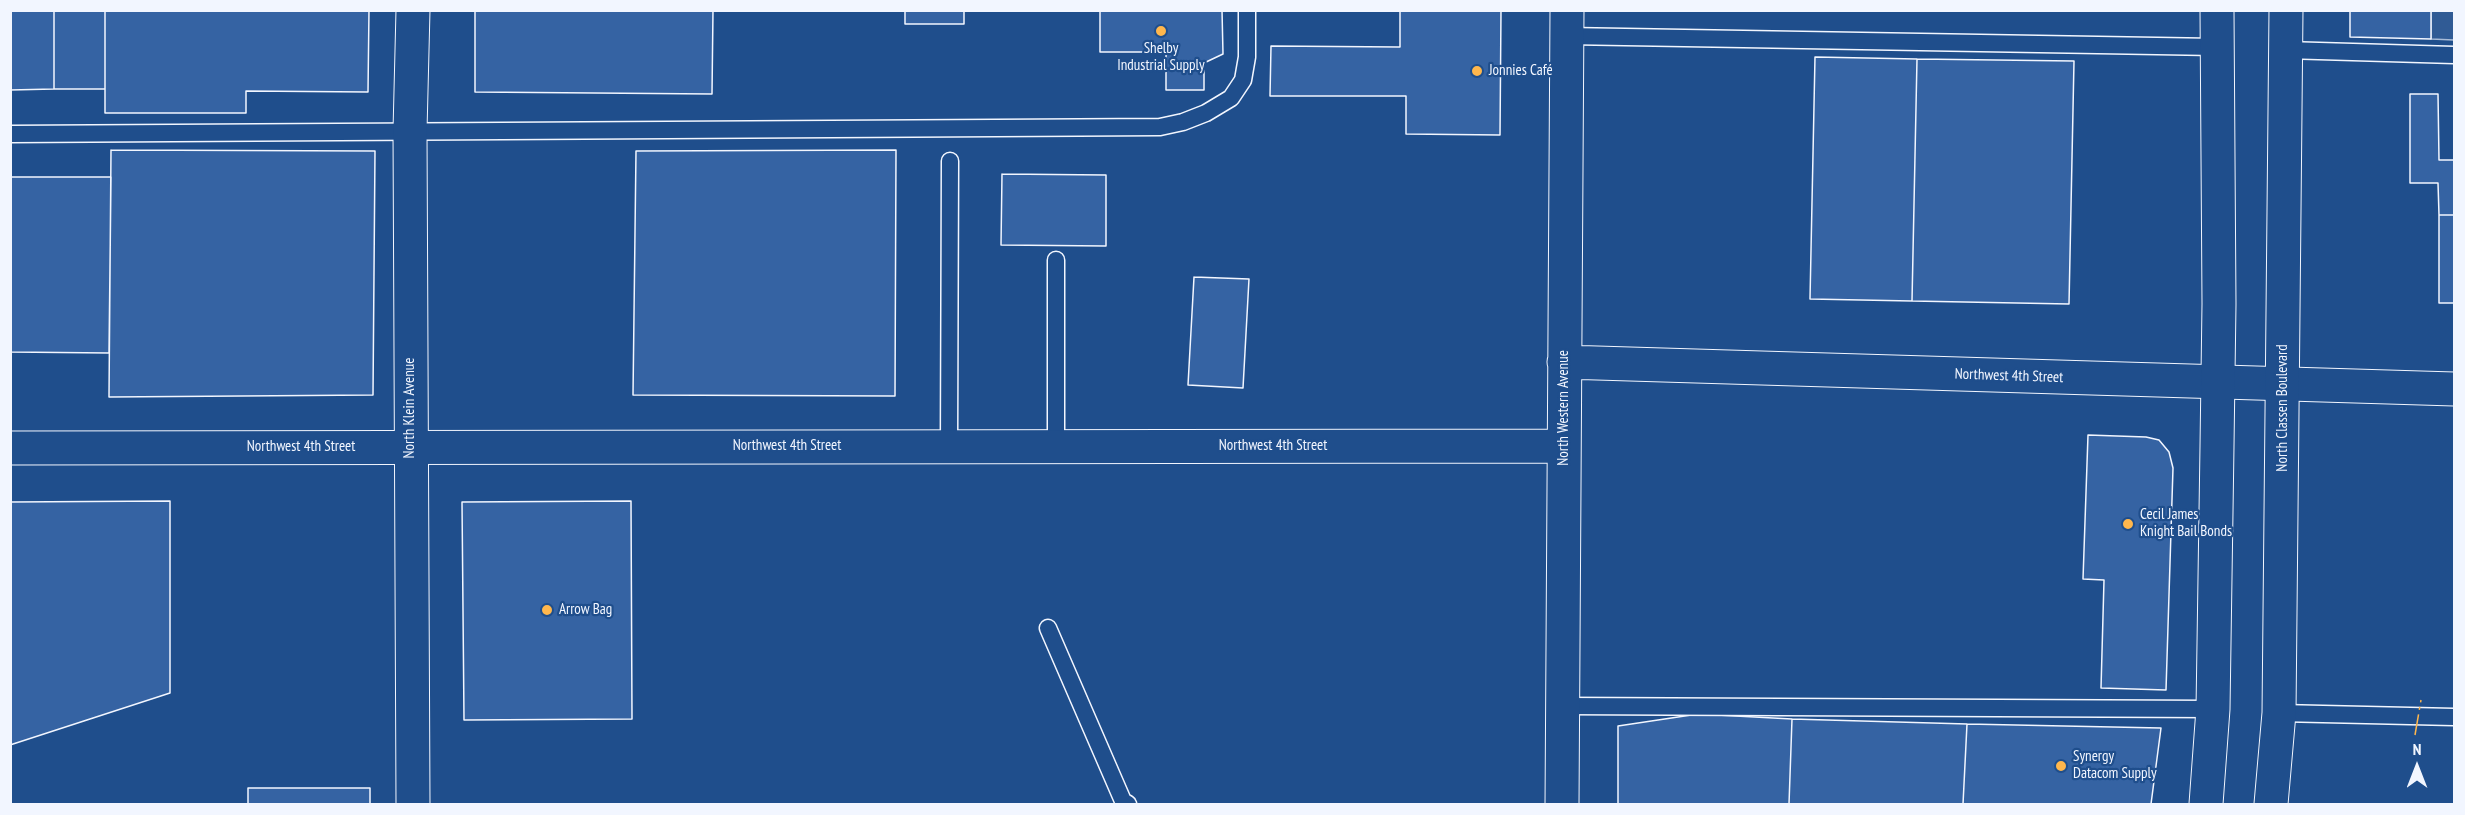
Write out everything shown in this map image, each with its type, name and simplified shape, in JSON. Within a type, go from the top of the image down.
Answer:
[{"type":"main road","name":"North Klein Avenue","points":[[413,10],[410,131],[413,804]]},
{"type":"main road","points":[[2206,804],[2213,709],[2218,382],[2217,10]]},
{"type":"main road","name":"North Classen Boulevard","points":[[2271,804],[2279,712],[2286,10]]},
{"type":"main road","name":"North Western Avenue","points":[[1562,804],[1567,23]]},
{"type":"main road","name":"Northwest 4th Street","points":[[1564,362],[2454,389]]},
{"type":"main road","name":"Northwest 4th Street","points":[[10,448],[1564,446]]},
{"type":"lane","points":[[10,134],[1160,127],[1183,122],[1206,113],[1231,98],[1243,80],[1247,57],[1247,10]]},
{"type":"lane","points":[[1567,23],[2216,47]]},
{"type":"lane","points":[[2285,50],[2454,55]]},
{"type":"lane","points":[[949,446],[950,161]]},
{"type":"lane","points":[[1056,260],[1056,446]]},
{"type":"lane","points":[[1048,628],[1124,801],[1128,804]]},
{"type":"lane","points":[[1562,706],[2213,709]]},
{"type":"lane","points":[[2279,712],[2454,717]]},
{"type":"shaded area","points":[[2431,11],[2454,11],[2454,40],[2431,39]]},
{"type":"building","points":[[10,10],[54,10],[54,89],[10,90]]},
{"type":"building","points":[[54,10],[105,10],[105,89],[54,89]]},
{"type":"building","points":[[105,10],[369,10],[368,92],[246,91],[246,113],[105,113]]},
{"type":"building","points":[[475,10],[713,10],[712,94],[475,92]]},
{"type":"building","points":[[905,10],[964,10],[964,24],[905,24]]},
{"type":"building","name":"Shelby Industrial Supply","points":[[1100,10],[1222,10],[1223,54],[1204,63],[1204,90],[1166,90],[1166,52],[1100,52]]},
{"type":"building","points":[[1400,10],[1501,10],[1500,135],[1406,134],[1406,96],[1270,96],[1271,46],[1400,47]]},
{"type":"building","points":[[2350,10],[2431,10],[2431,39],[2350,37]]},
{"type":"building","points":[[1815,57],[1917,59],[1912,301],[1810,299]]},
{"type":"building","points":[[1917,59],[2074,61],[2069,304],[1912,301]]},
{"type":"building","points":[[2410,94],[2438,94],[2439,160],[2454,160],[2454,215],[2439,215],[2438,183],[2410,183]]},
{"type":"building","points":[[111,150],[375,151],[373,395],[109,397]]},
{"type":"building","points":[[896,150],[895,396],[633,395],[636,151]]},
{"type":"building","points":[[1002,174],[1106,175],[1106,246],[1001,245]]},
{"type":"building","points":[[10,177],[111,177],[109,353],[10,352]]},
{"type":"building","points":[[2439,215],[2454,215],[2454,303],[2439,303]]},
{"type":"building","points":[[1194,277],[1249,279],[1243,388],[1188,385]]},
{"type":"building","name":"Cecil James Knight Bail Bonds","points":[[2088,435],[2146,437],[2159,440],[2169,452],[2173,468],[2166,690],[2101,688],[2104,580],[2083,579]]},
{"type":"building","points":[[170,501],[170,693],[10,745],[10,502]]},
{"type":"building","name":"Arrow Bag","points":[[631,501],[632,719],[464,720],[462,502]]},
{"type":"building","points":[[1698,714],[1792,719],[1789,804],[1618,804],[1618,726]]},
{"type":"building","points":[[1792,719],[1967,724],[1963,804],[1789,804]]},
{"type":"building","name":"Synergy Datacom Supply","points":[[1967,724],[2161,728],[2151,804],[1963,804]]},
{"type":"building","points":[[248,788],[370,788],[370,804],[248,804]]},
{"type":"power","points":[[2415,735],[2421,700]]},
{"type":"place","name":"Shelby Industrial Supply","points":[[1161,31]]},
{"type":"place","name":"Jonnies Café","points":[[1477,71]]},
{"type":"place","name":"Cecil James Knight Bail Bonds","points":[[2128,524]]},
{"type":"place","name":"Arrow Bag","points":[[547,610]]},
{"type":"place","name":"Synergy Datacom Supply","points":[[2061,766]]}]
